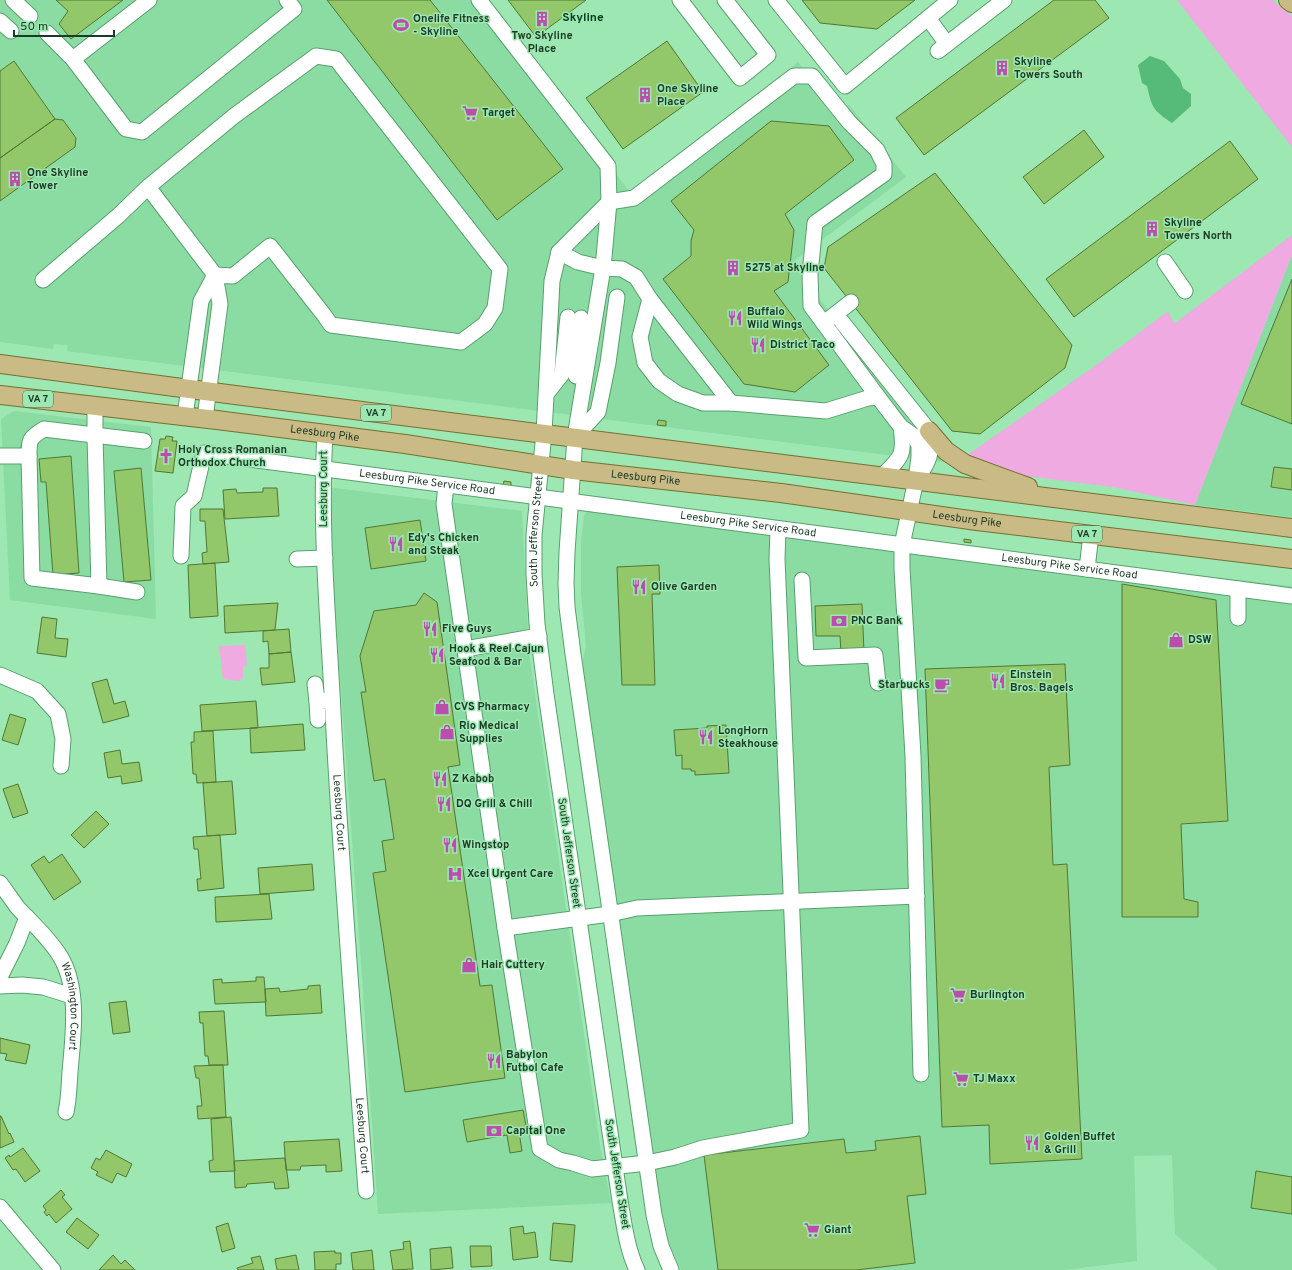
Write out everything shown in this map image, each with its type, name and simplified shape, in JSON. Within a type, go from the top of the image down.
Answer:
[{"type":"main road","points":[[1288,0],[1292,3]]},
{"type":"main road","points":[[0,355],[55,371]]},
{"type":"main road","name":"VA 7","points":[[0,364],[208,392],[1292,528]]},
{"type":"main road","name":"Leesburg Pike","points":[[0,395],[205,418],[405,444],[573,470],[781,493],[910,510],[977,521],[1292,559]]},
{"type":"main road","points":[[929,432],[946,451],[965,464],[1065,500]]},
{"type":"street","points":[[13,0],[30,16]]},
{"type":"street","points":[[73,59],[149,0]]},
{"type":"street","points":[[47,33],[73,59],[126,129],[142,132],[294,9],[287,0]]},
{"type":"street","points":[[479,0],[608,166],[609,202],[603,268],[575,437],[567,552],[567,606],[610,914],[647,1163],[661,1246],[671,1270]]},
{"type":"street","points":[[680,0],[740,78],[768,55],[725,0]]},
{"type":"street","points":[[776,0],[845,86],[950,0]]},
{"type":"street","points":[[928,18],[942,48],[1004,0]]},
{"type":"street","points":[[0,21],[11,31]]},
{"type":"street","points":[[43,280],[118,216],[148,187],[234,116],[316,56],[336,59],[500,269],[495,308],[485,324],[461,342],[330,326],[324,315],[270,246],[233,276],[215,275]]},
{"type":"street","points":[[731,403],[650,299],[636,277],[622,269],[603,268],[578,262],[559,252],[609,202],[634,198],[794,76],[812,76],[849,122],[877,150],[884,164],[884,174],[815,223],[810,274],[811,306],[901,427],[914,436],[918,445],[919,457],[916,480],[902,545],[902,582],[913,756],[921,1074]]},
{"type":"street","points":[[148,187],[215,275],[220,304],[205,418]]},
{"type":"street","name":"South Jefferson Street","points":[[559,252],[552,281],[542,464],[534,535],[534,574],[539,636],[615,1167],[627,1237],[633,1262],[637,1270]]},
{"type":"street","points":[[1165,262],[1185,291]]},
{"type":"street","points":[[185,416],[201,301],[215,275]]},
{"type":"street","points":[[575,437],[598,412],[608,363],[617,297]]},
{"type":"street","points":[[650,299],[640,337],[645,363],[658,381],[678,394],[703,403],[731,403],[826,411],[868,398],[878,397]]},
{"type":"street","points":[[824,323],[851,302]]},
{"type":"street","points":[[547,393],[562,374],[575,317],[576,376],[582,394]]},
{"type":"street","points":[[842,322],[929,432],[931,448],[929,460],[916,480]]},
{"type":"street","points":[[95,406],[99,586]]},
{"type":"street","points":[[882,476],[901,455],[903,442],[901,427]]},
{"type":"street","points":[[137,592],[32,578],[28,456],[29,442],[35,434],[44,429],[144,441]]},
{"type":"street","name":"Leesburg Court","points":[[325,434],[323,469],[325,558],[332,700],[332,782],[350,1048],[366,1191]]},
{"type":"street","name":"Leesburg Pike Service Road","points":[[181,556],[182,506],[194,496],[204,453],[1292,596]]},
{"type":"street","points":[[0,456],[28,456]]},
{"type":"street","points":[[446,485],[444,504],[504,928],[540,1149],[559,1160],[592,1169],[647,1163],[676,1157],[703,1148],[801,1130],[790,901],[777,559],[778,529]]},
{"type":"street","points":[[1087,569],[1091,534]]},
{"type":"street","points":[[297,559],[325,558]]},
{"type":"street","points":[[802,580],[806,658],[875,655],[878,683]]},
{"type":"street","points":[[1238,589],[1238,618]]},
{"type":"street","points":[[465,649],[539,636]]},
{"type":"street","points":[[0,675],[37,690],[58,714],[63,739],[61,766]]},
{"type":"street","points":[[315,684],[318,720]]},
{"type":"street","points":[[317,701],[332,700]]},
{"type":"street","name":"Washington Court","points":[[0,883],[17,906],[48,941],[60,957],[68,972],[72,996],[72,1042],[66,1110]]},
{"type":"street","points":[[504,928],[610,914],[637,908],[917,896]]},
{"type":"street","points":[[0,977],[17,943],[27,917]]},
{"type":"street","points":[[0,986],[22,985],[43,987],[72,996]]},
{"type":"street","points":[[0,1207],[53,1270]]},
{"type":"shaded area","points":[[0,0],[480,0],[637,201],[798,62],[839,113],[849,105],[906,177],[791,263],[950,463],[67,351],[68,345],[54,344],[53,349],[0,342]]},
{"type":"shaded area","points":[[1177,0],[1272,0],[1292,16],[1292,147]]},
{"type":"shaded area","points":[[1150,56],[1164,61],[1180,79],[1183,88],[1191,94],[1191,106],[1172,123],[1154,108],[1147,86],[1142,83],[1138,65]]},
{"type":"shaded area","points":[[1292,235],[1292,255],[1195,505],[1113,487],[1011,474],[966,456],[1095,366],[1168,311],[1174,324]]},
{"type":"shaded area","points":[[1292,255],[1292,517],[1195,505]]},
{"type":"shaded area","points":[[14,411],[151,427],[156,619],[10,600],[1,419]]},
{"type":"shaded area","points":[[326,487],[522,511],[529,652],[600,1145],[611,1203],[378,1214]]},
{"type":"shaded area","points":[[589,510],[1110,565],[1292,586],[1292,1270],[1218,1270],[1175,1234],[1172,1155],[1134,1156],[1137,1261],[1064,1270],[681,1270],[660,1220],[580,686],[586,646],[581,594],[581,542],[584,515]]},
{"type":"shaded area","points":[[245,645],[247,664],[243,668],[243,678],[239,681],[223,679],[219,646]]},
{"type":"building","points":[[56,0],[123,0],[71,39],[59,24],[68,11]]},
{"type":"building","points":[[327,0],[430,0],[563,169],[497,220]]},
{"type":"building","name":"Two Skyline Place","points":[[508,0],[586,0],[536,37]]},
{"type":"building","points":[[802,0],[915,0],[877,29],[820,23]]},
{"type":"building","name":"Skyline Towers South","points":[[1054,0],[1095,0],[1109,18],[924,155],[896,118]]},
{"type":"building","name":"One Skyline Place","points":[[667,41],[703,92],[623,149],[586,98]]},
{"type":"building","points":[[14,61],[55,119],[0,158],[0,71]]},
{"type":"building","name":"One Skyline Tower","points":[[55,119],[63,120],[76,138],[75,147],[0,201],[0,158]]},
{"type":"building","name":"5275 at Skyline","points":[[771,121],[829,126],[854,160],[785,214],[794,230],[788,282],[774,291],[829,365],[795,392],[744,384],[663,279],[691,256],[691,241],[694,230],[671,201]]},
{"type":"building","points":[[1084,130],[1104,157],[1044,204],[1023,177]]},
{"type":"building","name":"Skyline Towers North","points":[[1230,141],[1258,179],[1074,317],[1046,279]]},
{"type":"building","points":[[935,173],[1072,345],[1065,368],[980,434],[952,431],[824,268],[828,247]]},
{"type":"building","points":[[1292,279],[1292,424],[1241,404]]},
{"type":"building","points":[[658,420],[666,421],[666,426],[657,425]]},
{"type":"building","name":"Holy Cross Romanian Orthodox Church","points":[[166,436],[173,437],[172,441],[177,441],[173,473],[155,471],[160,439],[165,439]]},
{"type":"building","points":[[71,456],[79,573],[53,575],[46,482],[41,482],[39,459]]},
{"type":"building","points":[[1274,467],[1292,469],[1292,490],[1271,487]]},
{"type":"building","points":[[141,468],[151,580],[124,582],[114,471]]},
{"type":"building","points":[[504,481],[511,482],[511,486],[503,485]]},
{"type":"building","points":[[263,488],[277,488],[279,516],[225,519],[223,490],[236,489],[237,493],[263,492]]},
{"type":"building","points":[[200,509],[223,509],[229,562],[203,564],[202,553],[207,552],[205,521],[200,521]]},
{"type":"building","name":"Edy's Chicken and Steak","points":[[420,520],[426,561],[371,569],[365,528]]},
{"type":"building","points":[[964,539],[971,540],[971,543],[964,542]]},
{"type":"building","points":[[215,563],[218,616],[190,618],[188,565]]},
{"type":"building","points":[[659,565],[660,594],[652,594],[655,685],[622,685],[617,567]]},
{"type":"building","points":[[1122,584],[1216,600],[1228,821],[1181,824],[1184,899],[1198,902],[1198,917],[1122,917]]},
{"type":"building","points":[[424,593],[437,602],[460,765],[448,767],[480,986],[492,985],[505,1078],[405,1092],[373,873],[386,871],[382,841],[394,839],[385,779],[374,781],[361,692],[366,692],[360,656],[374,611],[416,605]]},
{"type":"building","points":[[278,603],[275,630],[225,633],[224,606]]},
{"type":"building","name":"PNC Bank","points":[[862,604],[864,652],[841,653],[840,636],[816,636],[815,606]]},
{"type":"building","points":[[42,617],[57,619],[55,638],[68,639],[66,657],[37,653]]},
{"type":"building","points":[[289,629],[291,652],[269,654],[268,641],[263,642],[263,631]]},
{"type":"building","points":[[291,652],[295,682],[262,685],[260,668],[269,668],[269,654]]},
{"type":"building","points":[[1065,664],[1070,765],[1049,767],[1053,865],[1067,864],[1082,1159],[990,1164],[989,1125],[942,1127],[925,669]]},
{"type":"building","points":[[107,679],[114,704],[125,701],[129,716],[103,723],[92,683]]},
{"type":"building","points":[[256,701],[258,728],[202,731],[200,705]]},
{"type":"building","points":[[10,714],[26,719],[18,745],[2,740]]},
{"type":"building","points":[[303,724],[305,750],[251,753],[250,728]]},
{"type":"building","points":[[726,725],[729,773],[695,775],[695,771],[691,771],[691,769],[682,769],[682,755],[676,756],[674,730]]},
{"type":"building","points":[[213,731],[216,782],[197,783],[196,774],[193,774],[191,742],[194,742],[194,732]]},
{"type":"building","points":[[120,750],[122,764],[139,762],[142,781],[122,784],[121,776],[108,778],[104,753]]},
{"type":"building","points":[[232,781],[236,834],[207,836],[203,783]]},
{"type":"building","points":[[18,784],[28,813],[13,818],[3,789]]},
{"type":"building","points":[[96,811],[109,824],[84,848],[71,835]]},
{"type":"building","points":[[220,835],[224,888],[198,891],[197,879],[201,879],[198,849],[194,849],[193,837]]},
{"type":"building","points":[[62,854],[81,882],[54,900],[31,865],[44,856],[49,863]]},
{"type":"building","points":[[312,864],[314,890],[260,894],[258,868]]},
{"type":"building","points":[[269,894],[272,919],[216,922],[215,897]]},
{"type":"building","points":[[256,977],[264,977],[266,1002],[215,1004],[213,980],[222,979],[222,983],[256,981]]},
{"type":"building","points":[[320,985],[322,1013],[266,1016],[265,989],[279,988],[280,992],[308,989],[308,986]]},
{"type":"building","points":[[126,1001],[130,1032],[113,1034],[109,1003]]},
{"type":"building","points":[[224,1011],[228,1065],[209,1065],[208,1056],[205,1056],[203,1023],[200,1023],[199,1012]]},
{"type":"building","points":[[0,1038],[30,1045],[26,1064],[5,1060],[7,1054],[0,1053]]},
{"type":"building","points":[[223,1065],[226,1117],[198,1119],[197,1106],[202,1106],[199,1078],[196,1078],[194,1066]]},
{"type":"building","name":"Capital One","points":[[523,1110],[527,1131],[519,1132],[522,1151],[510,1153],[507,1135],[467,1142],[463,1120]]},
{"type":"building","points":[[0,1116],[14,1142],[0,1148]]},
{"type":"building","points":[[231,1117],[235,1171],[210,1172],[209,1161],[213,1160],[211,1119]]},
{"type":"building","name":"Giant","points":[[920,1136],[926,1194],[907,1196],[915,1263],[856,1270],[718,1270],[704,1155],[844,1139],[846,1153],[876,1150],[875,1141]]},
{"type":"building","points":[[339,1139],[342,1171],[326,1172],[326,1165],[301,1166],[300,1170],[286,1170],[284,1142]]},
{"type":"building","points":[[23,1148],[40,1171],[25,1182],[16,1169],[13,1170],[5,1158],[9,1155],[10,1157]]},
{"type":"building","points":[[106,1150],[132,1164],[126,1177],[117,1173],[112,1183],[96,1175],[98,1172],[91,1168],[96,1158],[100,1160]]},
{"type":"building","points":[[285,1158],[289,1188],[275,1189],[274,1182],[247,1184],[246,1187],[235,1188],[234,1161]]},
{"type":"building","points":[[1256,1171],[1292,1177],[1292,1214],[1251,1208]]},
{"type":"building","points":[[61,1190],[65,1195],[62,1197],[72,1209],[56,1223],[49,1214],[47,1216],[44,1212],[46,1210],[43,1206]]},
{"type":"building","points":[[77,1218],[99,1235],[88,1249],[66,1232]]},
{"type":"building","points":[[228,1223],[235,1248],[222,1252],[216,1227]]},
{"type":"building","points":[[553,1223],[575,1225],[572,1262],[550,1260]]},
{"type":"building","points":[[523,1226],[524,1234],[535,1232],[538,1257],[513,1260],[510,1228]]},
{"type":"building","points":[[410,1241],[413,1269],[393,1270],[390,1251],[404,1249],[403,1242]]},
{"type":"building","points":[[470,1246],[491,1246],[492,1266],[471,1267]]},
{"type":"building","points":[[451,1247],[453,1268],[431,1270],[430,1249]]},
{"type":"building","points":[[372,1250],[374,1270],[353,1270],[351,1253]]},
{"type":"building","points":[[335,1251],[335,1253],[341,1253],[341,1264],[336,1264],[336,1270],[315,1270],[314,1252]]},
{"type":"building","points":[[113,1255],[121,1264],[125,1260],[135,1270],[99,1270]]},
{"type":"building","points":[[296,1255],[299,1270],[277,1270],[275,1259]]},
{"type":"building","points":[[260,1256],[264,1270],[238,1270],[237,1268],[253,1263],[251,1258]]},
{"type":"place","name":"Two Skyline Place","points":[[542,19]]},
{"type":"place","name":"Onelife Fitness - Skyline","points":[[401,25]]},
{"type":"place","name":"Skyline Towers South","points":[[1002,68]]},
{"type":"place","name":"One Skyline Place","points":[[645,95]]},
{"type":"place","name":"Target","points":[[470,113]]},
{"type":"place","name":"One Skyline Tower","points":[[15,179]]},
{"type":"place","name":"Skyline Towers North","points":[[1152,229]]},
{"type":"place","name":"5275 at Skyline","points":[[733,268]]},
{"type":"place","name":"Buffalo Wild Wings","points":[[735,318]]},
{"type":"place","name":"District Taco","points":[[758,345]]},
{"type":"place","name":"Holy Cross Romanian Orthodox Church","points":[[166,456]]},
{"type":"place","name":"Edy's Chicken and Steak","points":[[396,544]]},
{"type":"place","name":"Olive Garden","points":[[639,587]]},
{"type":"place","name":"PNC Bank","points":[[839,621]]},
{"type":"place","name":"Five Guys","points":[[430,629]]},
{"type":"place","name":"DSW","points":[[1176,640]]},
{"type":"place","name":"Hook & Reel Cajun Seafood & Bar","points":[[437,655]]},
{"type":"place","name":"Einstein Bros. Bagels","points":[[998,681]]},
{"type":"place","name":"Starbucks","points":[[942,685]]},
{"type":"place","name":"CVS Pharmacy","points":[[442,707]]},
{"type":"place","name":"Rio Medical Supplies","points":[[447,732]]},
{"type":"place","name":"LongHorn Steakhouse","points":[[706,737]]},
{"type":"place","name":"Z Kabob","points":[[440,779]]},
{"type":"place","name":"DQ Grill & Chill","points":[[444,804]]},
{"type":"place","name":"Wingstop","points":[[450,845]]},
{"type":"place","name":"Xcel Urgent Care","points":[[455,874]]},
{"type":"place","name":"Hair Cuttery","points":[[469,965]]},
{"type":"place","name":"Burlington","points":[[958,995]]},
{"type":"place","name":"Babylon Futbol Cafe","points":[[494,1061]]},
{"type":"place","name":"TJ Maxx","points":[[961,1079]]},
{"type":"place","name":"Capital One","points":[[494,1131]]},
{"type":"place","name":"Golden Buffet & Grill","points":[[1032,1143]]},
{"type":"place","name":"Giant","points":[[812,1230]]},
{"type":"district","name":"Skyline","points":[[583,18]]}]
